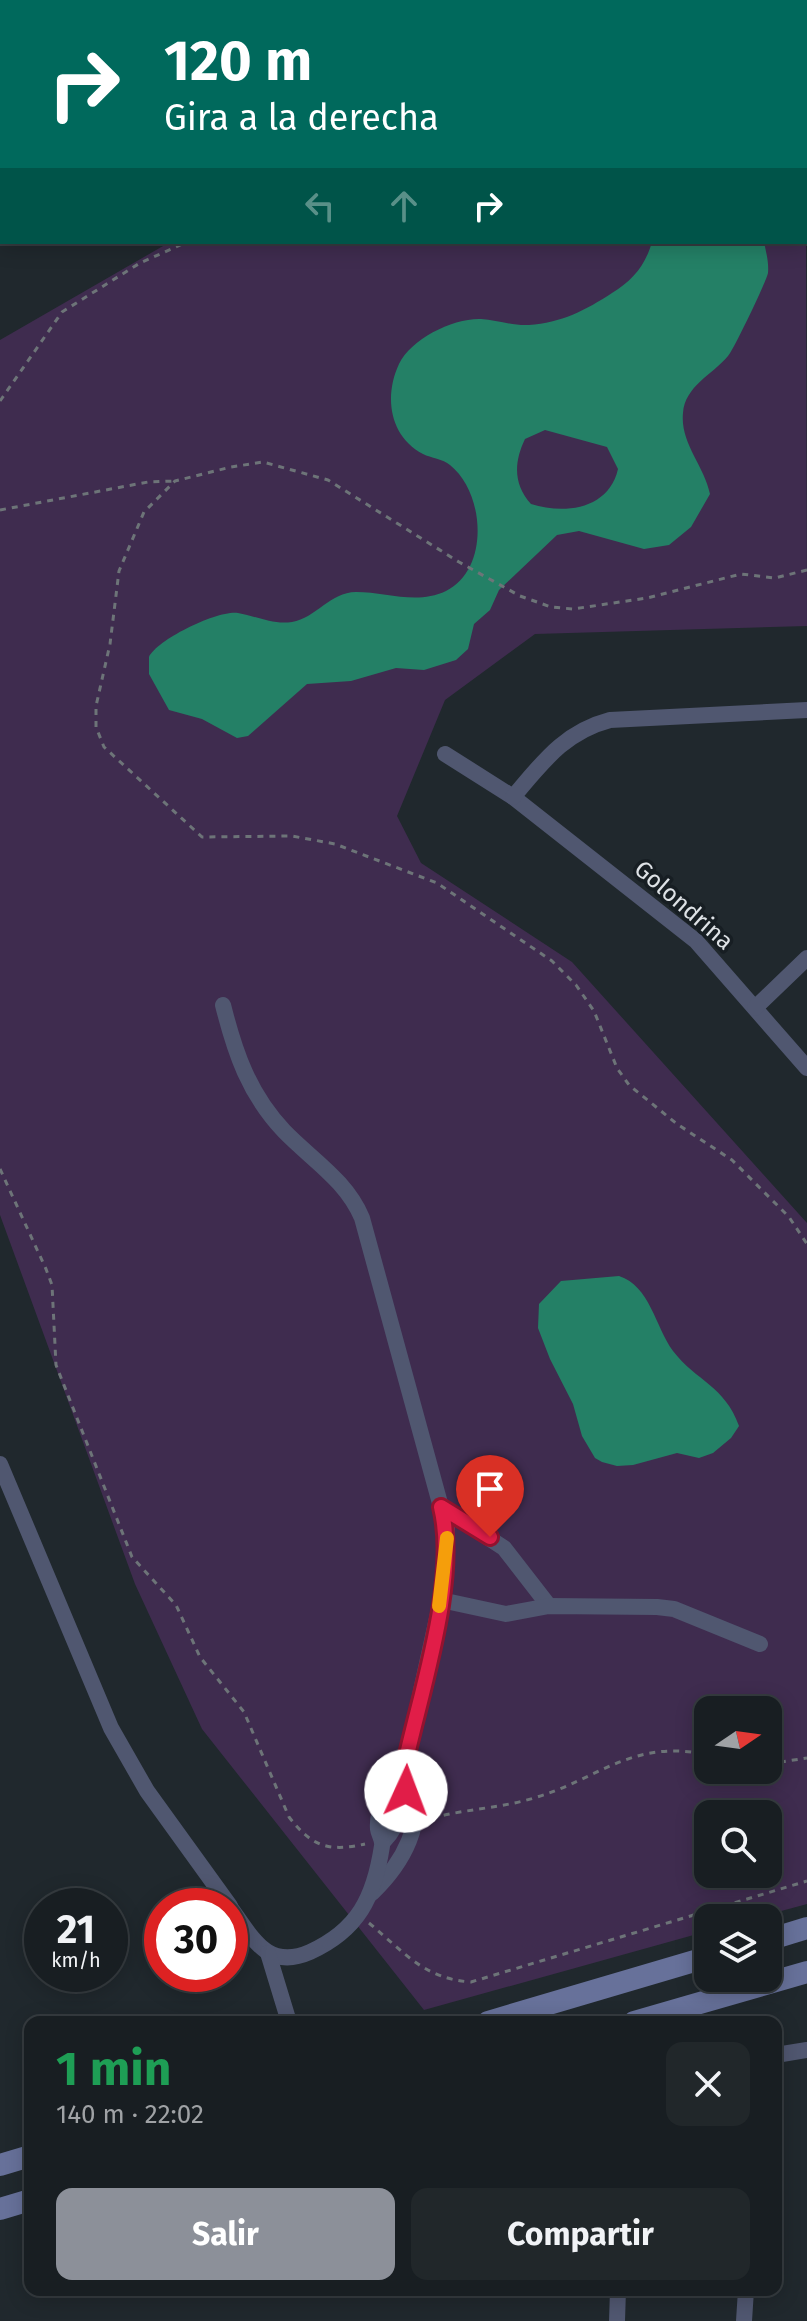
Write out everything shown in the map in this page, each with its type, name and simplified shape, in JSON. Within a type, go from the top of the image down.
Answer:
[{"type":"main road","points":[[782,1936],[807,1928]]},
{"type":"main road","points":[[508,2016],[694,1961]]},
{"type":"main road","points":[[655,2016],[807,1972]]},
{"type":"main road","points":[[0,2165],[24,2158]]},
{"type":"main road","points":[[0,2209],[24,2202]]},
{"type":"street","points":[[513,797],[557,745],[592,725],[610,720],[807,710]]},
{"type":"street","name":"Golondrina","points":[[445,754],[513,797],[696,941],[807,1068]]},
{"type":"street","points":[[755,1008],[807,958]]},
{"type":"street","points":[[223,1005],[246,1080],[261,1105],[344,1187],[359,1209],[441,1507],[448,1546],[441,1600],[404,1768],[389,1788],[378,1827],[383,1842],[371,1894]]},
{"type":"street","points":[[0,1464],[117,1740],[147,1791],[217,1888]]},
{"type":"street","points":[[441,1507],[504,1548],[549,1606]]},
{"type":"street","points":[[441,1600],[506,1614],[549,1606],[674,1609],[760,1644]]},
{"type":"street","points":[[248,1931],[268,1953],[285,1959],[305,1954],[346,1931],[371,1894],[391,1875],[416,1822],[418,1804],[404,1768]]},
{"type":"street","points":[[268,1953],[287,2016]]},
{"type":"street","points":[[782,2054],[807,2050]]},
{"type":"street","points":[[617,2321],[618,2296]]},
{"type":"street","points":[[744,2321],[746,2296]]},
{"type":"path","points":[[0,401],[62,312],[128,270],[183,244]]},
{"type":"path","points":[[0,510],[148,482],[175,481],[263,462],[285,465],[328,480],[459,562],[520,596],[551,607],[573,609],[647,598],[741,574],[775,578],[807,570]]},
{"type":"path","points":[[175,481],[144,512],[119,571],[110,644],[96,706],[96,727],[104,747],[202,837],[292,836],[335,844],[437,883],[552,961],[594,1011],[617,1068],[629,1085],[677,1124],[732,1160],[789,1217],[807,1244]]},
{"type":"path","points":[[0,1169],[52,1285],[56,1365],[132,1557],[176,1605],[200,1657],[244,1712],[289,1817],[308,1840],[331,1849],[383,1842]]},
{"type":"path","points":[[416,1822],[539,1797],[622,1758],[652,1750],[694,1754]]},
{"type":"path","points":[[782,1762],[807,1758]]},
{"type":"path","points":[[359,1915],[423,1968],[445,1980],[471,1982],[807,1881]]},
{"type":"shaded area","points":[[167,244],[806,244],[807,626],[535,634],[445,700],[397,816],[421,863],[572,962],[807,1223],[807,1904],[782,1911],[782,1904],[694,1904],[694,1935],[424,2010],[202,1729],[135,1584],[0,1215],[0,340]]},
{"type":"shaded area","points":[[651,244],[764,244],[767,257],[768,273],[731,351],[694,388],[685,404],[685,434],[710,494],[691,527],[669,545],[644,549],[579,531],[557,535],[499,590],[490,610],[474,624],[468,649],[456,660],[424,670],[396,668],[351,681],[307,684],[248,736],[237,738],[202,719],[169,710],[149,674],[149,657],[176,634],[203,621],[238,613],[271,621],[292,622],[301,620],[347,593],[424,597],[446,591],[460,580],[470,566],[476,549],[476,511],[462,478],[447,463],[412,446],[397,426],[391,402],[394,376],[399,364],[413,346],[434,332],[458,322],[481,319],[529,325],[573,315],[626,283],[642,265]],"holes":[[[545,430],[607,447],[618,469],[613,482],[595,501],[584,506],[558,509],[531,504],[518,481],[517,464],[525,439]]]},
{"type":"shaded area","points":[[619,1276],[638,1288],[673,1351],[718,1393],[733,1413],[739,1426],[731,1438],[713,1453],[699,1458],[677,1453],[633,1465],[617,1466],[595,1458],[582,1436],[573,1404],[538,1328],[539,1304],[561,1281]]},
{"type":"slow traffic","points":[[439,1606],[447,1538]]},
{"type":"route","points":[[406,1791],[404,1768],[441,1600],[448,1546],[441,1507],[490,1537]]}]
